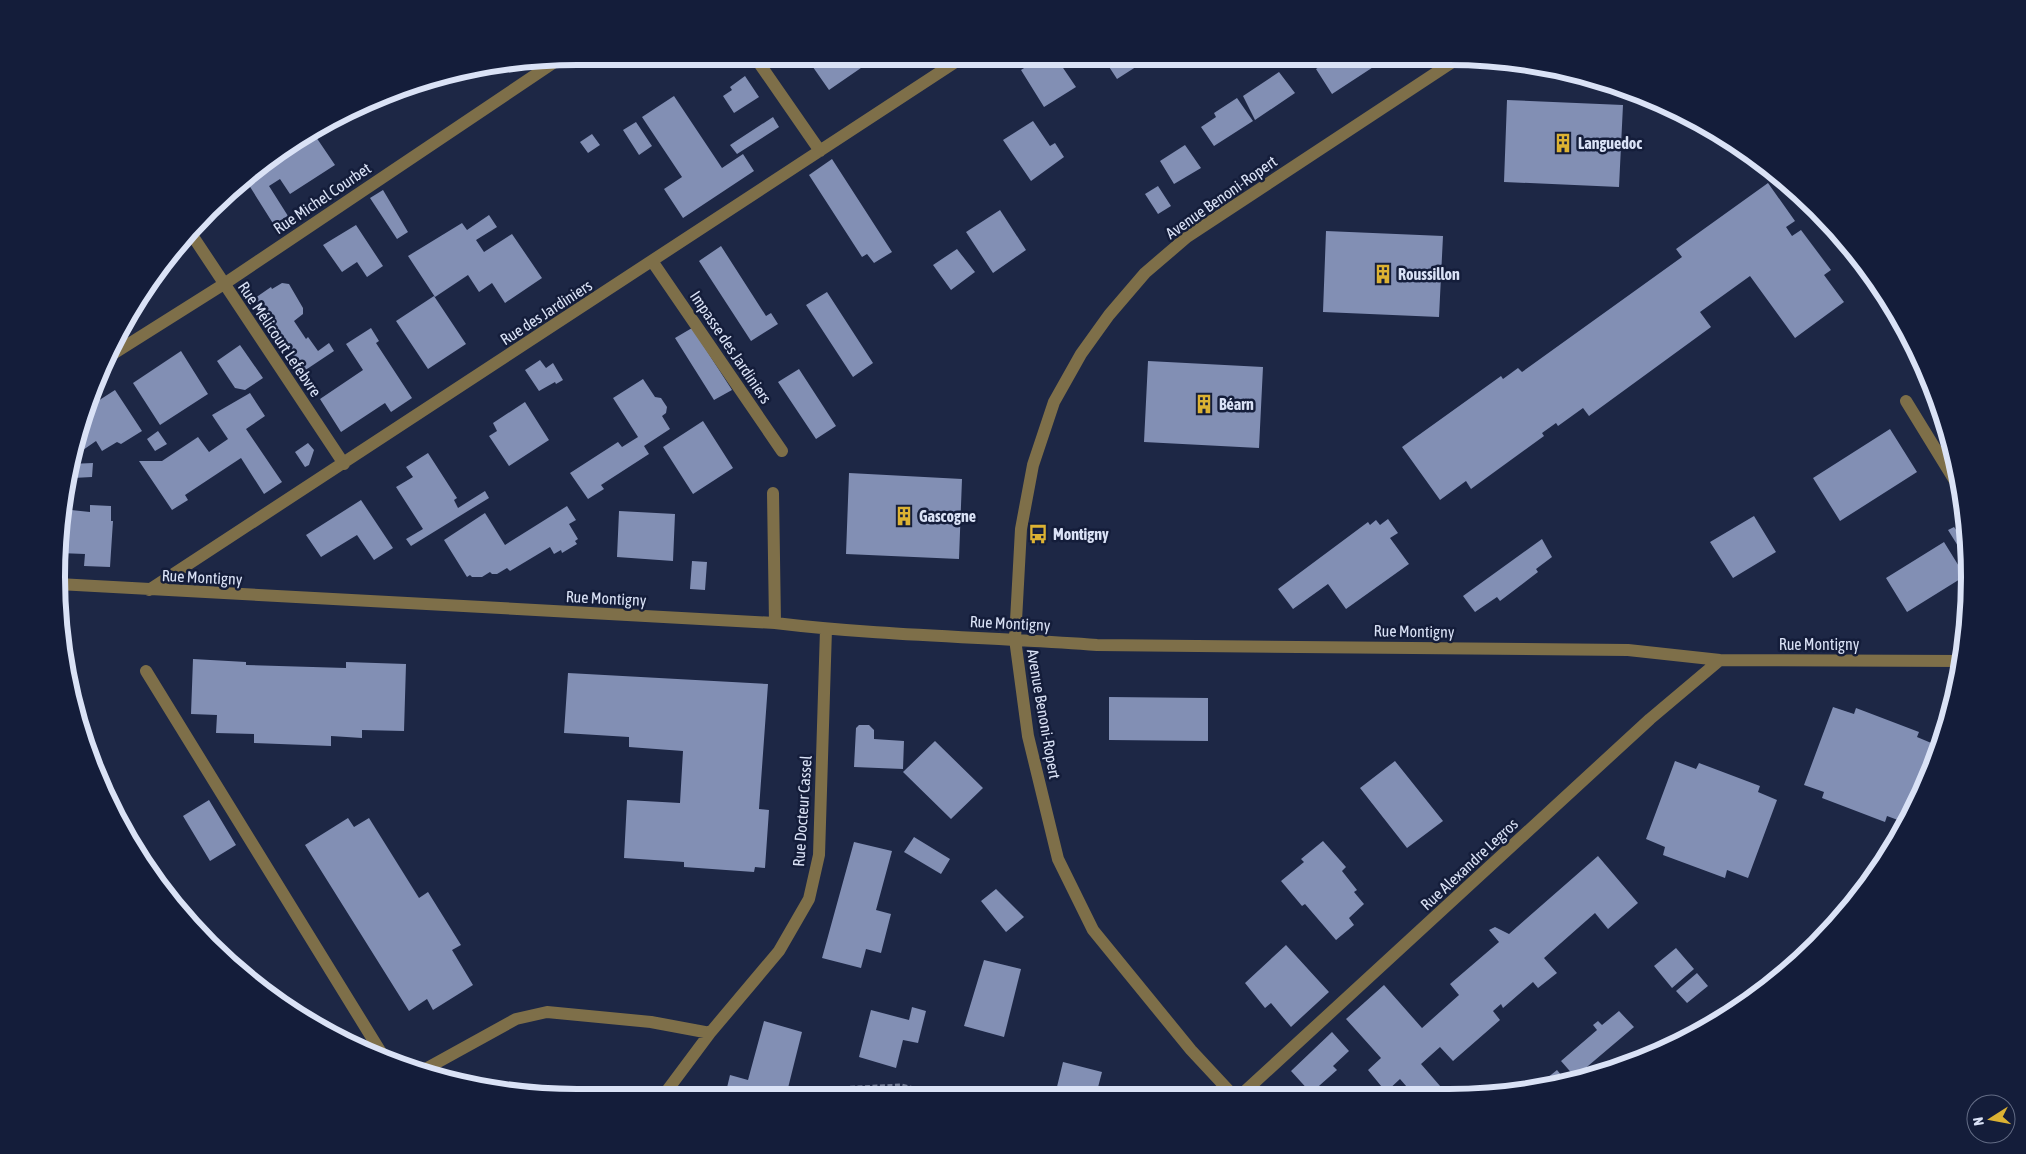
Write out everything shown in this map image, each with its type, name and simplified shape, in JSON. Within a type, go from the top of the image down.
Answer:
[{"type":"street","points":[[760,65],[820,151]]},
{"type":"street","name":"Rue des Jardiniers","points":[[149,590],[951,65]]},
{"type":"street","name":"Avenue Benoni-Ropert","points":[[1227,1089],[1191,1050],[1093,930],[1058,859],[1028,736],[1015,639],[1021,529],[1033,465],[1054,402],[1081,354],[1109,315],[1145,273],[1187,237],[1448,65]]},
{"type":"street","name":"Rue Michel Courbet","points":[[118,351],[224,284],[549,66]]},
{"type":"street","name":"Rue Mélicourt Lefebvre","points":[[194,237],[344,464]]},
{"type":"street","name":"Impasse des Jardiniers","points":[[652,261],[782,451]]},
{"type":"street","points":[[1906,401],[1950,473]]},
{"type":"street","points":[[773,493],[775,623]]},
{"type":"street","name":"Rue Montigny","points":[[65,584],[775,623],[826,629],[1097,645],[1628,650],[1720,660],[1954,660]]},
{"type":"street","name":"Rue Docteur Cassel","points":[[668,1089],[710,1033],[779,952],[809,898],[818,855],[826,629]]},
{"type":"street","name":"Rue Alexandre Legros","points":[[1247,1089],[1650,719],[1720,660]]},
{"type":"street","points":[[146,671],[379,1049]]},
{"type":"street","points":[[429,1067],[516,1019],[547,1012],[651,1022],[710,1033]]},
{"type":"path","points":[[835,1088],[902,1085],[918,1089]]},
{"type":"building","points":[[812,65],[865,65],[829,90]]},
{"type":"building","points":[[1029,65],[1061,65],[1076,87],[1044,107],[1021,70]]},
{"type":"building","points":[[1108,65],[1139,65],[1117,79]]},
{"type":"building","points":[[1322,65],[1376,65],[1332,94],[1316,69]]},
{"type":"building","points":[[1279,72],[1295,93],[1255,120],[1243,96]]},
{"type":"building","points":[[745,76],[759,97],[734,113],[723,96],[732,90],[730,87]]},
{"type":"building","points":[[408,93],[396,101],[395,99]]},
{"type":"building","points":[[674,96],[722,168],[743,154],[754,171],[683,218],[664,189],[682,177],[642,117]]},
{"type":"building","points":[[1237,98],[1253,121],[1214,146],[1201,127],[1216,117],[1214,113]]},
{"type":"building","name":"Languedoc","points":[[1507,100],[1623,105],[1619,187],[1504,182]]},
{"type":"building","points":[[773,117],[779,127],[737,154],[730,145]]},
{"type":"building","points":[[1033,121],[1050,146],[1055,143],[1064,157],[1031,181],[1003,140]]},
{"type":"building","points":[[636,122],[652,146],[639,155],[623,130]]},
{"type":"building","points":[[592,134],[600,145],[588,153],[580,142]]},
{"type":"building","points":[[316,137],[335,165],[290,194],[280,179],[269,186],[288,216],[274,225],[248,184],[277,162]]},
{"type":"building","points":[[1185,145],[1201,168],[1174,184],[1160,161]]},
{"type":"building","points":[[832,159],[892,252],[874,263],[867,254],[862,257],[809,175]]},
{"type":"building","points":[[1768,183],[1795,221],[1786,227],[1792,236],[1801,230],[1831,270],[1824,275],[1844,302],[1795,338],[1750,276],[1700,312],[1711,327],[1589,416],[1583,408],[1558,426],[1556,423],[1542,433],[1544,436],[1471,489],[1466,481],[1440,500],[1402,447],[1501,376],[1503,379],[1518,368],[1522,372],[1682,257],[1676,249]]},
{"type":"building","points":[[1158,186],[1171,206],[1158,214],[1145,194]]},
{"type":"building","points":[[383,190],[408,232],[397,239],[370,198]]},
{"type":"building","points":[[1000,210],[1026,250],[993,273],[966,232]]},
{"type":"building","points":[[489,215],[497,227],[476,240],[484,252],[512,234],[542,278],[505,303],[492,283],[479,292],[468,275],[435,297],[408,256],[462,223],[467,230]]},
{"type":"building","points":[[356,225],[383,266],[367,277],[357,262],[342,272],[323,245]]},
{"type":"building","name":"Roussillon","points":[[1326,231],[1443,236],[1439,317],[1323,312]]},
{"type":"building","points":[[721,246],[766,316],[771,313],[778,324],[751,341],[699,261]]},
{"type":"building","points":[[957,249],[975,272],[951,290],[933,265]]},
{"type":"building","points":[[282,283],[289,284],[303,308],[303,314],[294,321],[306,339],[308,337],[318,351],[329,343],[334,351],[301,373],[252,300],[271,287],[272,289]]},
{"type":"building","points":[[827,292],[873,363],[853,377],[806,305]]},
{"type":"building","points":[[434,296],[466,344],[428,369],[396,321]]},
{"type":"building","points":[[371,328],[379,341],[376,343],[412,398],[391,412],[385,403],[341,432],[320,399],[363,370],[346,344]]},
{"type":"building","points":[[692,328],[732,390],[714,400],[675,338]]},
{"type":"building","points":[[240,345],[263,378],[245,390],[235,388],[217,361]]},
{"type":"building","points":[[181,351],[208,394],[160,425],[133,383]]},
{"type":"building","points":[[540,360],[546,368],[553,363],[563,380],[556,384],[555,382],[539,391],[525,370]]},
{"type":"building","name":"Béarn","points":[[1148,361],[1263,367],[1259,448],[1144,442]]},
{"type":"building","points":[[799,369],[836,426],[816,439],[778,382]]},
{"type":"building","points":[[643,379],[655,397],[661,398],[667,407],[666,413],[662,416],[670,429],[644,446],[649,454],[601,485],[604,489],[588,499],[570,473],[618,442],[622,447],[638,437],[613,398]]},
{"type":"building","points":[[115,390],[142,431],[121,444],[117,442],[102,451],[96,441],[83,450],[82,444],[96,402]]},
{"type":"building","points":[[250,393],[265,416],[246,429],[282,482],[264,494],[241,458],[185,495],[188,500],[172,510],[139,461],[162,461],[198,437],[209,452],[228,439],[212,415]]},
{"type":"building","points":[[525,402],[549,440],[509,466],[489,436],[497,431],[493,423]]},
{"type":"building","points":[[703,421],[733,468],[693,494],[663,447]]},
{"type":"building","points":[[1890,429],[1917,472],[1840,521],[1813,478]]},
{"type":"building","points":[[158,431],[167,444],[155,451],[147,439]]},
{"type":"building","points":[[308,443],[314,450],[309,465],[305,467],[295,452]]},
{"type":"building","points":[[428,453],[457,498],[454,500],[458,508],[485,491],[489,498],[411,546],[406,539],[423,529],[396,487],[413,477],[406,467]]},
{"type":"building","points":[[93,463],[92,477],[75,478],[78,464]]},
{"type":"building","name":"Gascogne","points":[[849,473],[962,479],[959,559],[846,554]]},
{"type":"building","points":[[72,493],[71,510],[90,512],[90,505],[111,506],[111,521],[113,521],[110,567],[84,566],[85,554],[66,553]]},
{"type":"building","points":[[361,500],[393,548],[374,560],[357,535],[321,557],[306,535]]},
{"type":"building","points":[[567,506],[576,520],[569,524],[578,539],[575,541],[577,544],[562,553],[561,550],[554,554],[550,547],[510,571],[507,568],[497,574],[490,572],[482,577],[472,577],[470,575],[467,577],[444,540],[485,513],[505,545]]},
{"type":"building","points":[[619,511],[675,514],[673,561],[617,557]]},
{"type":"building","points":[[1754,516],[1776,552],[1733,578],[1710,542]]},
{"type":"building","points":[[1388,519],[1398,533],[1390,538],[1409,564],[1346,609],[1328,584],[1293,609],[1278,589],[1368,522],[1370,525],[1376,520],[1380,525]]},
{"type":"building","points":[[1954,527],[1959,534],[1960,549],[1948,530]]},
{"type":"building","points":[[1542,539],[1552,557],[1536,569],[1538,572],[1500,601],[1497,597],[1475,612],[1463,596]]},
{"type":"building","points":[[1944,542],[1961,569],[1961,579],[1907,612],[1886,578]]},
{"type":"building","points":[[692,561],[707,562],[705,590],[690,589]]},
{"type":"building","points":[[193,659],[246,662],[246,665],[346,668],[346,662],[406,664],[404,731],[362,730],[362,738],[331,736],[331,746],[254,743],[254,734],[216,733],[217,715],[191,714]]},
{"type":"building","points":[[568,673],[768,684],[759,809],[769,810],[765,868],[755,867],[754,872],[684,867],[684,862],[624,858],[627,800],[680,803],[683,751],[629,747],[629,737],[564,733]]},
{"type":"building","points":[[1109,697],[1208,698],[1208,741],[1109,740]]},
{"type":"building","points":[[1833,707],[1854,714],[1856,708],[1919,732],[1917,737],[1933,744],[1922,773],[1899,820],[1887,816],[1885,822],[1822,798],[1824,792],[1804,785]]},
{"type":"building","points":[[859,725],[869,725],[874,730],[874,739],[904,741],[903,769],[854,767],[856,728]]},
{"type":"building","points":[[935,741],[983,788],[951,819],[903,772]]},
{"type":"building","points":[[1395,761],[1443,821],[1407,848],[1360,788]]},
{"type":"building","points":[[1675,761],[1696,769],[1699,763],[1760,786],[1758,792],[1777,800],[1748,878],[1727,870],[1725,878],[1663,855],[1665,847],[1646,839]]},
{"type":"building","points":[[209,800],[236,845],[210,861],[183,816]]},
{"type":"building","points":[[348,818],[354,827],[369,818],[419,898],[428,892],[461,945],[452,950],[473,985],[433,1010],[427,999],[409,1011],[305,845]]},
{"type":"building","points":[[914,837],[950,859],[941,874],[904,852]]},
{"type":"building","points":[[1323,841],[1346,867],[1342,871],[1357,890],[1354,892],[1364,904],[1349,918],[1354,925],[1336,940],[1305,904],[1302,906],[1281,881],[1304,862],[1301,859]]},
{"type":"building","points":[[854,842],[892,851],[876,910],[891,914],[881,953],[866,949],[861,968],[822,958]]},
{"type":"building","points":[[1598,856],[1638,903],[1608,929],[1595,913],[1544,958],[1557,973],[1538,988],[1533,982],[1503,1008],[1501,1004],[1493,1011],[1500,1020],[1453,1061],[1440,1047],[1421,1064],[1443,1089],[1409,1089],[1400,1079],[1389,1089],[1384,1089],[1368,1070],[1381,1058],[1346,1019],[1384,985],[1422,1028],[1459,995],[1450,984],[1499,942],[1489,930],[1495,927],[1509,934]]},
{"type":"building","points":[[996,889],[1024,917],[1006,932],[981,901]]},
{"type":"building","points":[[1286,945],[1329,992],[1291,1027],[1271,1003],[1265,1008],[1245,983]]},
{"type":"building","points":[[1676,948],[1694,969],[1672,988],[1654,966]]},
{"type":"building","points":[[984,960],[1021,969],[1004,1037],[964,1026]]},
{"type":"building","points":[[1697,973],[1708,986],[1687,1003],[1676,991]]},
{"type":"building","points":[[912,1007],[926,1011],[918,1043],[903,1040],[896,1068],[859,1057],[871,1010],[909,1020]]},
{"type":"building","points":[[1619,1011],[1634,1027],[1581,1072],[1572,1074],[1561,1061],[1597,1030],[1593,1025],[1598,1021],[1602,1025]]},
{"type":"building","points":[[764,1021],[802,1032],[788,1089],[727,1089],[730,1075],[748,1080]]},
{"type":"building","points":[[1332,1032],[1349,1051],[1333,1066],[1337,1070],[1316,1089],[1307,1089],[1291,1071]]},
{"type":"building","points":[[1063,1062],[1102,1072],[1098,1089],[1056,1089]]},
{"type":"building","points":[[1557,1070],[1562,1076],[1549,1079],[1545,1080]]},
{"type":"place","name":"Languedoc","points":[[1563,143]]},
{"type":"place","name":"Roussillon","points":[[1383,274]]},
{"type":"place","name":"Béarn","points":[[1204,404]]},
{"type":"place","name":"Gascogne","points":[[904,516]]},
{"type":"place","name":"Montigny","points":[[1038,534]]}]
